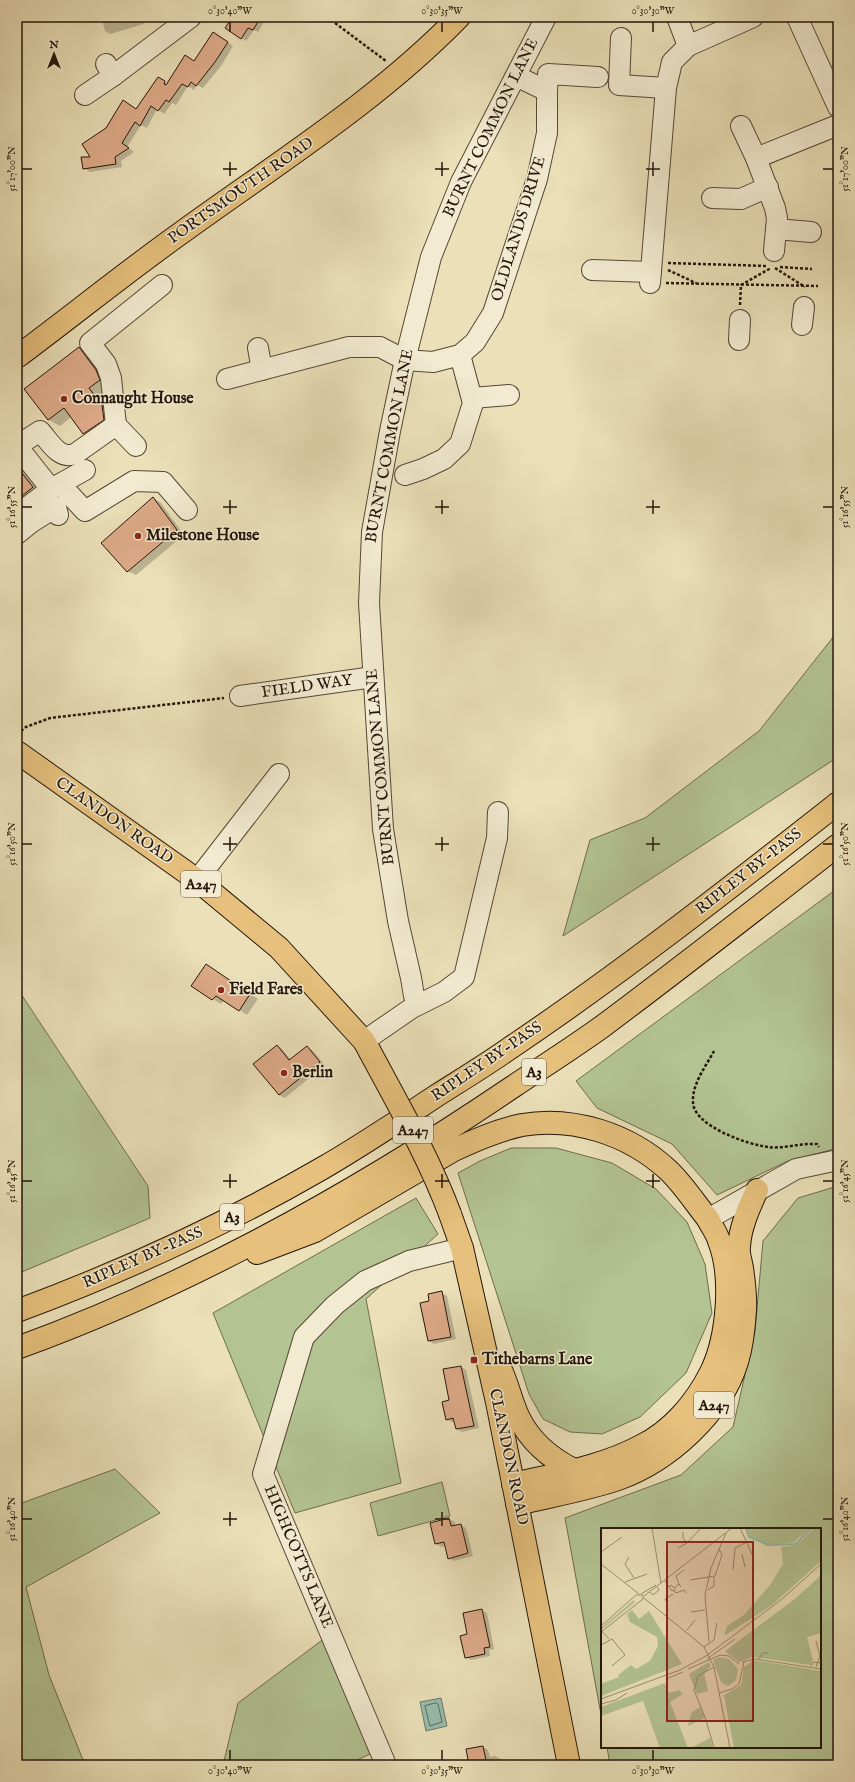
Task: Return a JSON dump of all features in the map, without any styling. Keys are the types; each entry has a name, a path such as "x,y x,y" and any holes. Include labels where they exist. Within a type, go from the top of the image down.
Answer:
{"main road":[{"name":"PORTSMOUTH ROAD","path":"17,357 180,233 362,104 400,72 459,17"},
{"name":"CLANDON ROAD","path":"17,752 196,880 279,948 366,1045 418,1139 436,1176 462,1248 480,1326 570,1765"},
{"name":"RIPLEY BY-PASS","path":"17,1311 123,1269 196,1236 320,1170 380,1134 510,1048 581,998 722,894 838,803"},
{"name":"RIPLEY BY-PASS","path":"17,1348 137,1301 210,1266 334,1199 453,1127 601,1027 838,846"},
{"path":"210,1266 269,1250 315,1231 454,1150 500,1131 529,1125 562,1123 585,1126 617,1137 645,1152 668,1170 708,1219"},
{"name":"A247","path":"515,1494 617,1479 645,1467 669,1451 690,1433 709,1412 726,1388 738,1362 745,1310 745,1287 738,1249 740,1234 757,1190"},
{"name":"A247","path":"515,1494 574,1470 612,1459 642,1446 670,1427 694,1400 711,1371 721,1340 727,1291 725,1266 719,1240 708,1219"},
{"path":"480,1326 506,1382 518,1416 529,1435 542,1450 558,1462 574,1470"}],"street":[{"path":"85,95 109,70 191,17"},
{"name":"BURNT COMMON LANE","path":"413,1002 411,978 398,921 383,829 369,603 372,532 390,431 405,360 431,257 461,182 546,17"},
{"path":"677,17 688,46"},
{"path":"592,270 651,272 666,88 672,62 688,46 752,17"},
{"path":"798,17 838,107"},
{"path":"621,38 619,85 666,88"},
{"name":"OLDLANDS DRIVE","path":"460,356 475,342 493,313 537,179 547,133 546,91 548,74 598,77"},
{"path":"516,76 546,91"},
{"path":"756,158 838,125"},
{"path":"741,126 756,158 775,208 776,229 774,259"},
{"path":"712,198 741,199 768,187"},
{"path":"776,229 811,232"},
{"path":"136,446 116,425 111,378 106,364 90,343 162,285"},
{"path":"739,340 740,320"},
{"path":"227,379 349,347 380,347 405,360 433,362 460,356 473,403 460,444 444,459 423,470 405,475"},
{"path":"258,348 262,370"},
{"path":"472,398 509,395"},
{"path":"116,425 75,454 68,457 61,455 40,431 17,446 56,487 85,511 134,481 163,482 187,510"},
{"path":"17,515 56,487 85,470"},
{"path":"17,534 32,522 56,507 58,515"},
{"name":"FIELD WAY","path":"240,696 373,677"},
{"path":"196,880 279,774"},
{"path":"366,1045 413,1002 444,992 464,977 497,838 498,812"},
{"path":"708,1219 796,1169 831,1161"},
{"name":"HIGHCOTTS LANE","path":"386,1765 263,1474 304,1337 336,1305 365,1281 409,1261 462,1248"}],"path":[{"path":"327,17 400,72"},
{"path":"651,272 774,259 812,268"},
{"path":"740,285 774,259"},
{"path":"774,259 805,287"},
{"path":"651,272 697,284 805,287 818,286"},
{"path":"651,272 697,284"},
{"path":"17,734 26,726 50,718 240,696"},
{"path":"714,1051 697,1083 693,1102 696,1112 714,1128 742,1141 770,1147 805,1143 818,1144 822,1153 831,1161"}],"green space":[{"path":"838,631 838,757 563,936 590,840 645,818 759,731"},
{"path":"838,888 838,1148 788,1161 717,1195 672,1144 597,1108 576,1081"},
{"path":"17,988 148,1186 150,1218 17,1274"},
{"path":"511,1148 556,1148 612,1163 656,1189 687,1222 705,1264 712,1313 686,1373 640,1417 602,1434 570,1432 543,1419 529,1394 458,1173 480,1161"},
{"path":"838,1186 838,1765 610,1765 607,1748 821,1748 821,1528 601,1528 601,1715 565,1518 681,1475 733,1427 755,1331 763,1241 798,1198"},
{"path":"416,1198 438,1234 366,1299 401,1483 295,1513 213,1313"},
{"path":"115,1469 160,1513 26,1587 49,1675 85,1765 17,1765 17,1492 22,1503"},
{"path":"442,1482 450,1516 378,1536 370,1503"},
{"path":"325,1638 370,1754 346,1765 223,1765 238,1703"}],"water":[{"path":"441,1698 447,1726 426,1731 420,1702"}],"building":[{"path":"227,17 261,17 253,30 248,28 241,39 225,28 231,19"},
{"path":"213,32 228,42 215,62 196,86 191,82 188,87 182,84 169,102 166,100 158,111 151,106 140,126 135,122 122,143 129,148 115,157 116,164 83,169 81,157 90,157 82,144 106,128 123,100 136,109 158,77 165,81 164,84 166,85 185,55 194,61"},
{"name":"Connaught House","path":"79,347 96,370 100,380 89,388 102,405 104,420 83,434 64,408 48,420 24,389"},
{"path":"17,467 33,487 17,500"},
{"name":"Milestone House","path":"153,497 177,530 127,572 101,543"},
{"name":"Field Fares","path":"206,964 250,994 239,1011 216,996 212,1000 191,986"},
{"name":"Berlin","path":"277,1045 289,1060 307,1046 320,1062 279,1095 253,1064"},
{"path":"442,1291 451,1337 428,1341 420,1303 429,1301 428,1294"},
{"path":"461,1366 474,1426 456,1429 453,1418 446,1420 442,1402 449,1400 443,1369"},
{"path":"449,1518 451,1526 461,1524 468,1553 448,1559 444,1542 435,1544 430,1523"},
{"path":"482,1609 490,1647 484,1648 485,1654 465,1658 460,1636 467,1634 463,1613"},
{"path":"483,1746 487,1765 469,1765 466,1749"}],"place":[{"name":"Connaught House","path":"64,399"},
{"name":"Milestone House","path":"138,536"},
{"name":"Field Fares","path":"221,990"},
{"name":"Berlin","path":"284,1073"},
{"name":"Tithebarns Lane","path":"474,1360"}]}
